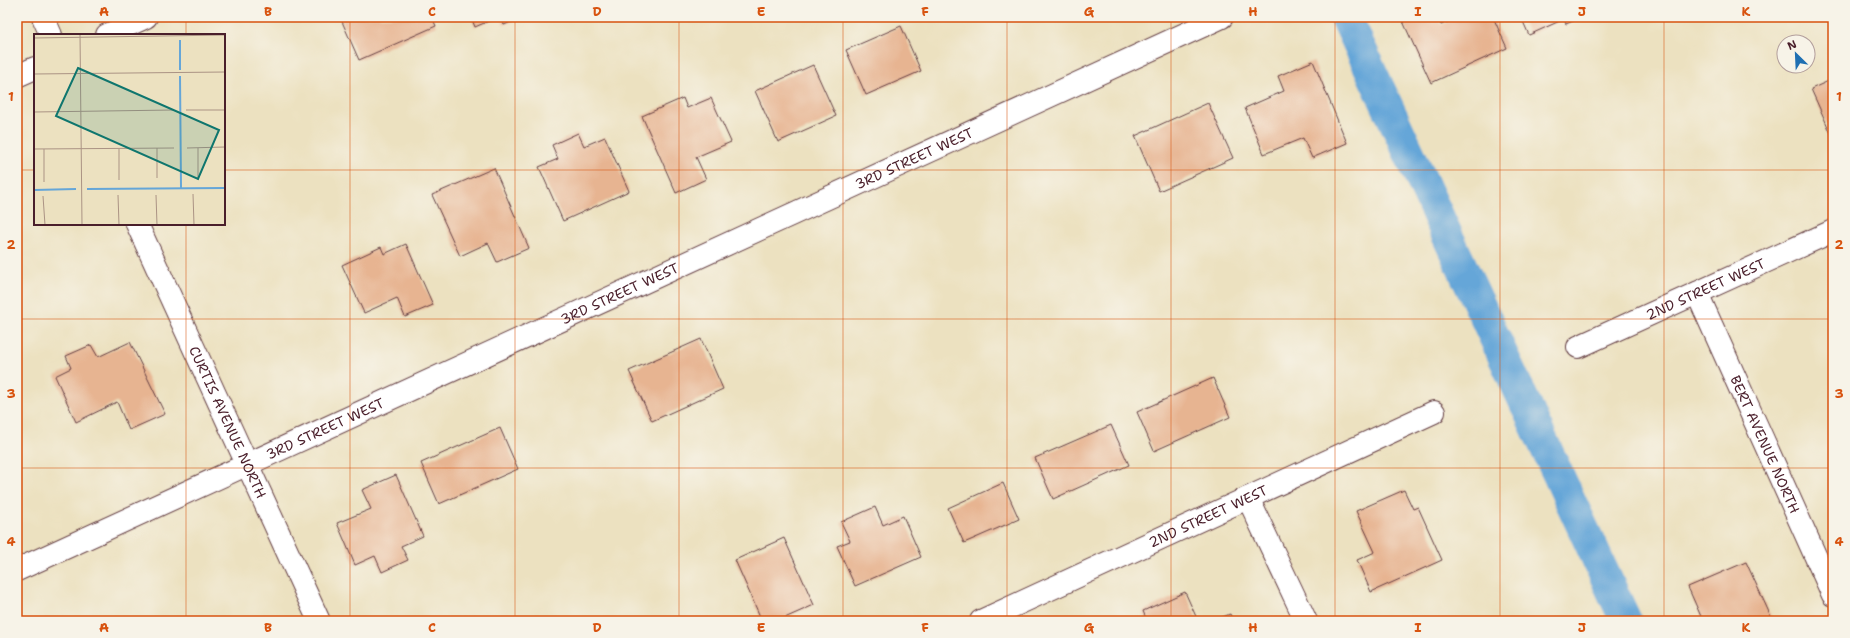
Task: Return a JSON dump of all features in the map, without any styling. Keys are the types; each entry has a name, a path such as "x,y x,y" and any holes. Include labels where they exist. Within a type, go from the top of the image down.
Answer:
{"street":[{"path":"43,17 51,34"},
{"path":"109,34 146,17"},
{"name":"3RD STREET WEST","path":"17,570 1222,17"},
{"path":"17,76 34,68"},
{"name":"CURTIS AVENUE NORTH","path":"137,225 318,621"},
{"name":"2ND STREET WEST","path":"1578,347 1833,231"},
{"name":"BERT AVENUE NORTH","path":"1697,293 1833,595"},
{"name":"2ND STREET WEST","path":"981,621 1434,412"},
{"path":"1248,498 1306,621"}],"building":[{"path":"340,17 432,17 436,26 359,60"},
{"path":"471,17 498,17 475,27"},
{"path":"500,17 522,17 504,25"},
{"path":"1401,17 1437,17 1441,25 1459,17 1493,17 1507,48 1431,83"},
{"path":"1521,17 1582,17 1566,24 1564,19 1529,35"},
{"path":"901,26 921,71 866,95 846,50"},
{"path":"1313,61 1347,143 1312,158 1303,138 1264,154 1245,108 1284,91 1278,76"},
{"path":"813,65 836,116 778,142 755,91"},
{"path":"1833,79 1833,138 1811,89"},
{"path":"683,98 687,108 711,98 731,142 696,157 706,179 676,193 642,116"},
{"path":"1208,103 1233,158 1159,191 1135,136"},
{"path":"578,133 584,146 605,137 629,191 563,221 539,167 558,159 552,145"},
{"path":"494,168 529,248 497,262 488,243 460,256 432,195"},
{"path":"406,244 433,305 405,317 397,298 364,313 342,265 381,247 384,254"},
{"path":"701,339 723,389 652,421 629,371"},
{"path":"130,342 165,414 129,430 117,402 76,422 55,376 71,368 66,356 91,345 98,357"},
{"path":"1213,378 1230,417 1154,451 1137,412"},
{"path":"1111,425 1129,465 1053,499 1035,458"},
{"path":"500,428 518,469 439,504 421,463"},
{"path":"396,475 423,536 401,546 408,560 382,572 375,556 355,565 337,523 371,509 362,490"},
{"path":"1003,483 1019,519 964,543 948,508"},
{"path":"1404,490 1413,509 1418,507 1442,560 1371,592 1357,560 1375,552 1356,511"},
{"path":"875,507 883,525 903,516 921,557 855,586 837,546 850,541 841,522"},
{"path":"784,538 814,605 778,621 762,621 735,560"},
{"path":"1746,562 1773,621 1703,621 1688,587"},
{"path":"1185,592 1198,621 1147,621 1143,611"},
{"path":"1230,614 1233,621 1213,621"}],"waterway":[{"path":"1346,17 1626,621"}]}
